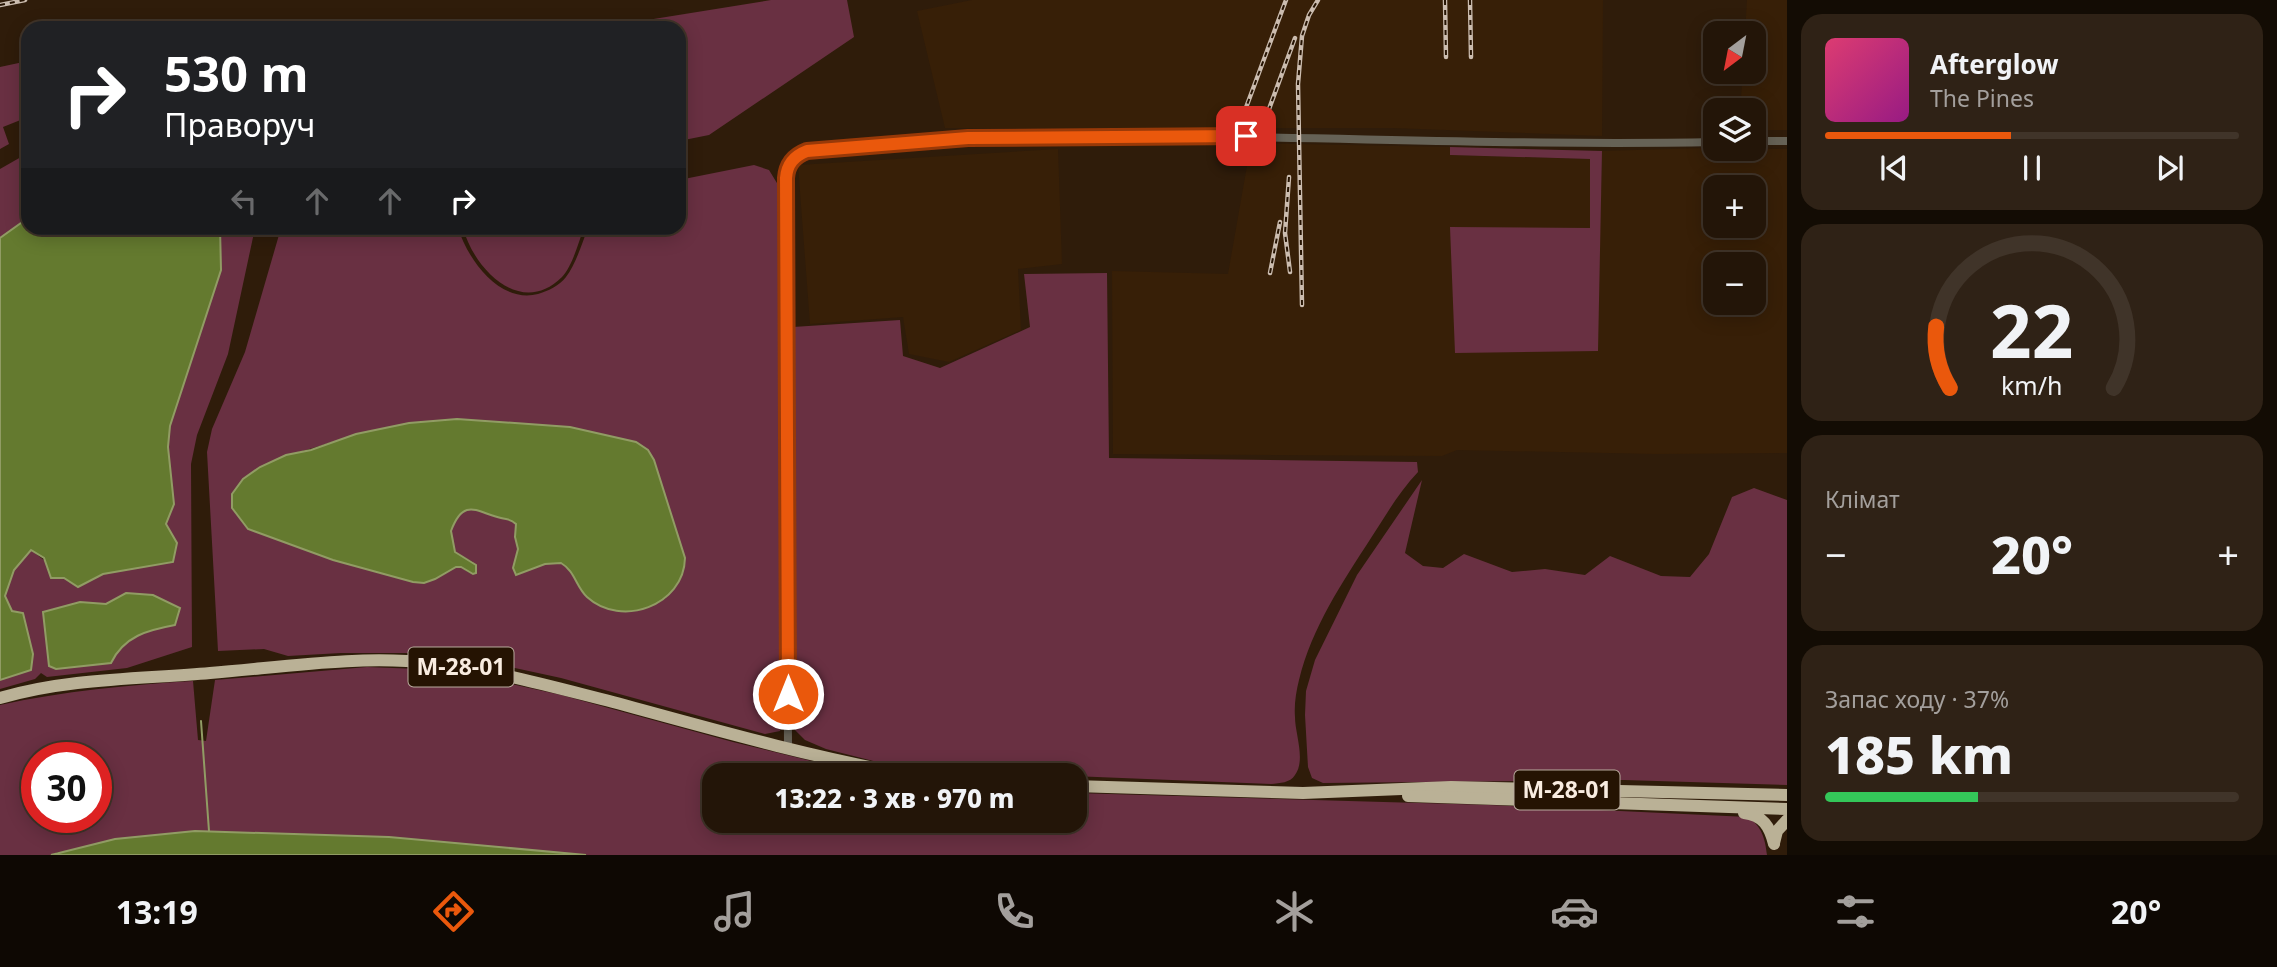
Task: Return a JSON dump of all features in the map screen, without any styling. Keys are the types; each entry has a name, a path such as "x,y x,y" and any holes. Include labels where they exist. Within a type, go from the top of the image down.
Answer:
{"highway":[{"name":"М-28-01","path":"0,698 40,689 156,676 346,661 406,661 460,667 522,679 847,763"},
{"name":"М-28-01","path":"1087,786 1348,792 1450,799 1787,809"},
{"name":"М-28-01","path":"1348,792 1451,788 1782,794"},
{"path":"1615,803 1647,809 1749,813 1765,822 1771,831 1774,844 1777,831 1787,820"}],"street":[{"path":"788,749 786,178 789,164 799,154 807,151 956,139 1028,137 1246,136 1613,144 1703,142"},
{"path":"1766,141 1787,141"}],"shaded area":[{"path":"771,0 847,0 854,37 709,135 686,140 686,21 641,21"},
{"path":"972,0 1603,0 1602,136 1393,128 945,128 917,11"},
{"path":"1747,0 1787,0 1787,130 1766,130 1766,98 1741,98 1742,84 1766,84 1766,21 1746,21"},
{"path":"21,62 21,120 3,127 9,144 0,149 0,67"},
{"path":"1251,143 1450,147 1451,155 1590,159 1590,228 1450,228 1597,351 1602,151 1703,148 1703,161 1766,161 1766,149 1787,149 1787,453 1657,454 1457,450 1442,456 1113,454 1112,271 1228,274"},
{"path":"1450,147 1602,151 1598,351 1455,353 1450,227 1590,228 1590,159 1450,155"},
{"path":"1058,149 1062,264 1018,269 1021,330 949,362 909,354 903,317 810,324 798,165"},
{"path":"21,157 21,223 0,238 0,169"},
{"path":"754,165 769,170 780,188 785,716 780,731 765,734 561,678 445,653 288,656 264,649 218,651 207,452 212,429 245,352 279,235 461,235 469,253 488,277 511,292 524,295 538,294 553,288 566,277 585,235 686,235 686,179","holes":["457,419 570,427 636,442 654,460 685,558 665,599 641,609 579,587 572,571 561,563 545,564 516,575 516,524 478,511 466,510 456,520 451,531 455,552 473,562 470,573 456,567 424,583 333,560 248,529 286,455 392,426"]},
{"path":"21,223 21,235 220,235 221,270 170,426 168,447 174,504 166,524 177,543 173,562 103,574 78,587 64,578 51,578 44,558 31,550 14,570 5,596 12,611 23,613 33,654 31,670 0,680 0,238"},
{"path":"220,235 254,235 228,354 197,435 191,464 192,647 127,668 47,677 41,673 35,679 0,689 0,680 31,670 5,596 14,570 31,550 78,587 103,574 173,562 177,543 166,524 174,504 168,447 170,426 221,270","holes":["126,593 175,624 143,631 116,652 78,666 56,669 49,666 43,612 80,602 106,604"]},
{"path":"466,235 581,235 562,277 546,288 531,292 516,290 501,283 477,259"},
{"path":"1107,273 1109,458 1417,462 1418,472 1393,504 1349,572 1312,642 1296,698 1295,724 1300,762 1295,775 1288,781 1271,784 1087,777 1087,763 881,763 826,749 805,740 795,730 792,705 793,327 900,320 903,356 940,368 1030,327 1024,274"},
{"path":"457,419 570,427 636,442 648,450 654,460 685,558 682,575 674,589 663,600 648,607 617,611 601,606 587,597 566,566 561,563 545,564 516,575 513,568 518,549 516,524 478,511 466,510 456,520 451,531 455,552 476,565 476,573 456,567 424,583 333,560 248,529 232,508 232,494 243,479 260,467 286,455 311,450 356,434 409,423"},
{"path":"1422,480 1405,553 1423,566 1443,568 1464,554 1512,572 1545,569 1585,575 1610,556 1661,576 1690,577 1709,554 1732,497 1754,488 1787,500 1787,785 1624,780 1323,783 1312,778 1308,767 1305,715 1306,691 1315,660 1357,575"},
{"path":"126,593 153,595 180,608 175,625 146,632 130,640 111,663 56,669 49,666 43,612 80,602 106,604"},
{"path":"367,667 419,669 475,676 561,695 820,763 702,763 702,833 1087,833 1087,793 1489,805 1748,817 1762,833 1767,855 586,855 389,837 58,852 51,855 0,855 0,705 96,689 193,681 198,740 206,741 215,680"},
{"path":"195,831 389,837 586,855 51,855 115,839"}],"waterway":[{"path":"201,721 209,831"}],"railway":[{"path":"0,5 25,0"},
{"path":"1244,113 1286,0"},
{"path":"1302,305 1298,84 1302,36 1309,15 1318,0"},
{"path":"1445,0 1446,57"},
{"path":"1470,0 1471,57"},
{"path":"1265,120 1295,38"},
{"path":"1289,177 1285,233 1290,272"},
{"path":"1270,273 1280,222"}],"route":[{"path":"788,694 786,171 789,164 799,154 807,151 968,138 1246,136"}]}
